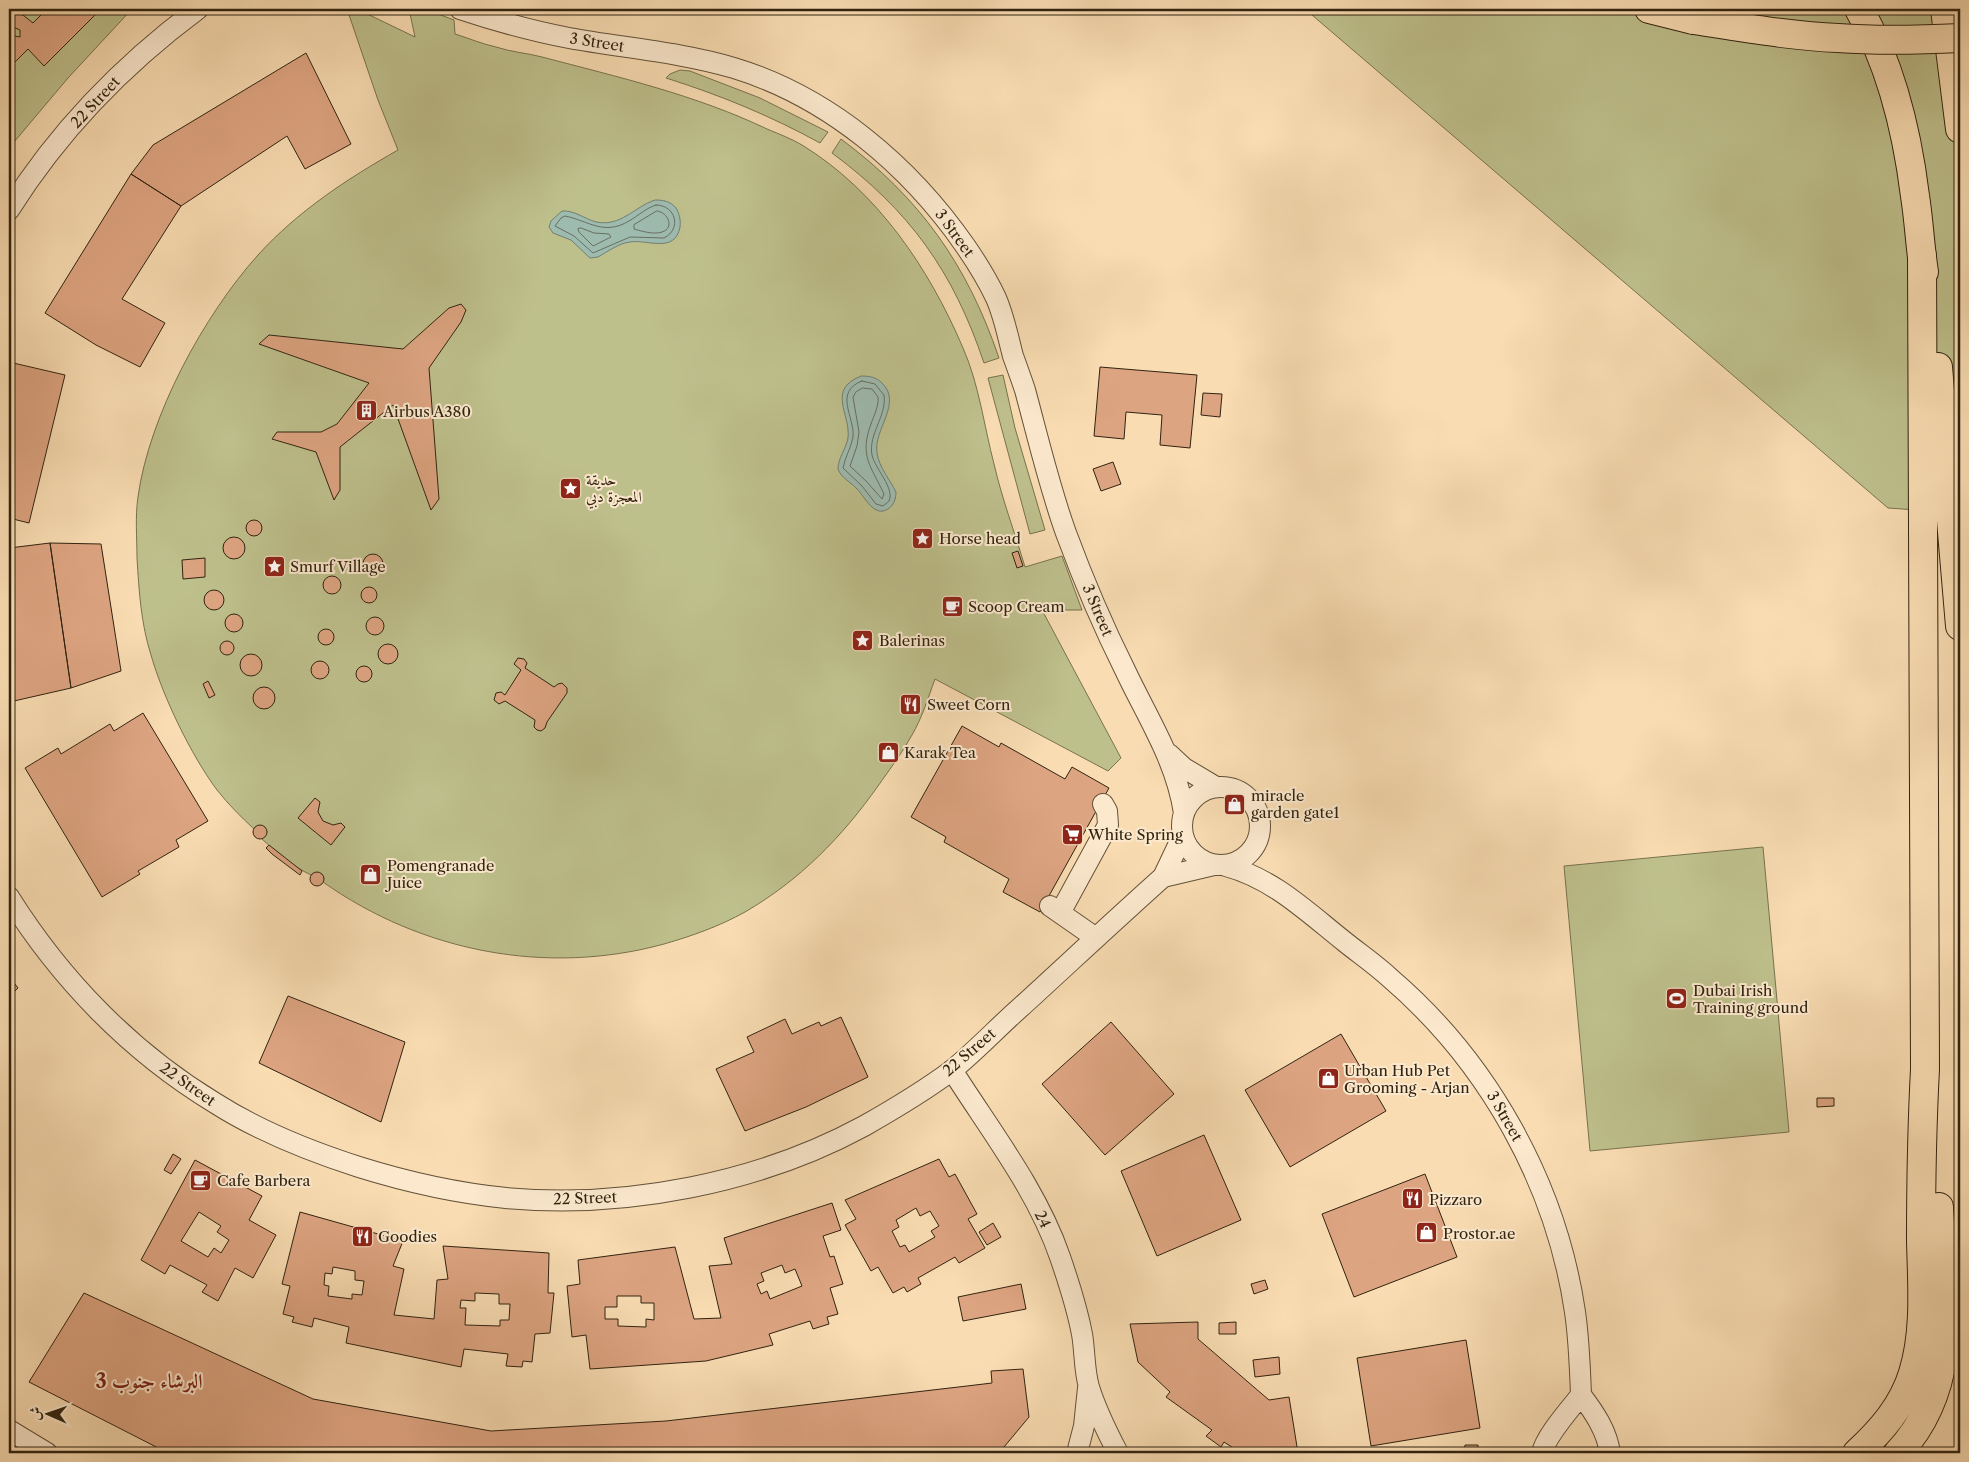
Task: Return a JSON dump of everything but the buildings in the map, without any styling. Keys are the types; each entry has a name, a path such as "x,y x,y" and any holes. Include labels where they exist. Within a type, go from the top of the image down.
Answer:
{"main road":[{"path":"1650,9 1693,20 1764,31 1837,38 1909,40 1960,38"},
{"path":"1859,9 1868,24 1890,78 1906,135 1937,359 1960,626"},
{"path":"1945,9 1960,129"},
{"path":"1856,1453 1880,1431 1899,1404 1913,1374 1920,1342 1921,1152 1925,1069 1922,255"},
{"path":"1898,1453 1922,1422 1933,1398 1941,1374 1945,1348 1936,1156 1925,1069"}],"street":[{"name":"22 Street","path":"9,210 45,158 78,118 134,62 198,9"},
{"name":"3 Street","path":"460,9 536,31 699,60 756,76 806,99 844,122 896,164 925,194 952,227 976,262 997,299 1066,535 1120,661 1166,750 1179,787 1184,812"},
{"name":"3 Street","path":"1166,750 1184,768 1216,787"},
{"path":"1216,787 1236,789 1251,800 1259,816 1261,826 1256,845 1248,855 1238,861 1220,865 1204,861 1194,854 1183,835 1184,812 1196,795 1216,787"},
{"path":"1096,938 1055,909 1108,825 1107,811 1102,804"},
{"name":"22 Street","path":"9,896 34,934 86,999 140,1049 190,1087 246,1120 307,1148 370,1170 415,1183 461,1192 516,1198 599,1199 645,1195 712,1182 785,1160 824,1145 884,1114 952,1070 1164,877 1183,835"},
{"name":"3 Street","path":"1256,845 1265,868 1279,889"},
{"name":"22 Street","path":"1164,877 1220,865"},
{"name":"3 Street","path":"1220,865 1254,875 1279,889 1390,978 1432,1020 1490,1088 1521,1144 1547,1202 1565,1264 1575,1311 1580,1359 1581,1394"},
{"name":"24","path":"952,1070 1028,1189 1060,1256 1076,1306 1089,1386 1104,1426 1118,1453"},
{"name":"24","path":"1078,1453 1084,1426 1089,1386"},
{"path":"1542,1453 1543,1447 1550,1436 1581,1394 1608,1440 1610,1453"},
{"path":"9,1430 47,1453"}],"green space":[{"path":"9,9 132,9 68,78 9,148"},
{"name":"حديقة المعجزة دبي","path":"347,9 357,9 415,37 409,9 425,9 454,20 455,34 475,41 628,80 713,106 798,143 829,164 854,185 877,208 917,261 934,289 963,348 977,391 1001,490 1025,567 1062,556 1082,610 1042,610 1121,758 1108,771 935,679 916,728 878,786 835,840 802,872 784,886 745,912 726,922 695,934 664,944 620,953 575,958 531,957 487,951 444,941 402,926 361,906 323,882 322,874 314,873 311,875 297,868 262,839 267,832 265,827 257,826 254,829 239,815 207,776 179,725 156,671 145,631 141,607 137,558 137,505 144,466 154,433 167,401 199,337 238,279 273,239 306,210 360,172 398,150 378,100"},
{"path":"1305,9 1960,9 1960,513 1888,508"},
{"path":"680,70 690,71 760,98 828,132 820,143 745,107 666,78"},
{"path":"841,139 895,185 938,235 972,292 999,358 984,363 958,300 943,271 926,245 884,197 832,153"},
{"path":"1003,375 1015,428 1045,530 1030,534 988,378"},
{"name":"Dubai Irish Training ground","path":"1763,847 1789,1132 1590,1151 1564,866"}],"water":[{"path":"655,200 669,202 676,208 680,217 680,227 677,235 666,243 626,243 598,257 590,258 571,240 553,233 549,227 551,221 562,211 575,213 596,222 605,223 620,219"},
{"path":"861,376 872,377 880,381 888,391 890,399 889,408 879,435 877,453 896,495 892,506 883,511 874,509 857,489 841,475 838,469 839,461 848,438 842,395 845,388 851,382"}],"place":[{"name":"Airbus A380","path":"367,411"},
{"name":"حديقة المعجزة دبي","path":"570,488"},
{"name":"Horse head","path":"923,538"},
{"name":"Smurf Village","path":"274,566"},
{"name":"Scoop Cream","path":"952,606"},
{"name":"Balerinas","path":"863,640"},
{"name":"Sweet Corn","path":"911,704"},
{"name":"Karak Tea","path":"888,752"},
{"name":"miracle garden gate1","path":"1235,804"},
{"name":"White Spring","path":"1072,834"},
{"name":"Pomengranade Juice","path":"371,874"},
{"name":"Dubai Irish Training ground","path":"1677,999"},
{"name":"Urban Hub Pet Grooming - Arjan","path":"1328,1079"},
{"name":"Cafe Barbera","path":"201,1180"},
{"name":"Pizzaro","path":"1413,1199"},
{"name":"Prostor.ae","path":"1427,1233"},
{"name":"Goodies","path":"362,1236"}],"district":[{"name":"البرشاء جنوب 3","path":"149,1381"}]}
